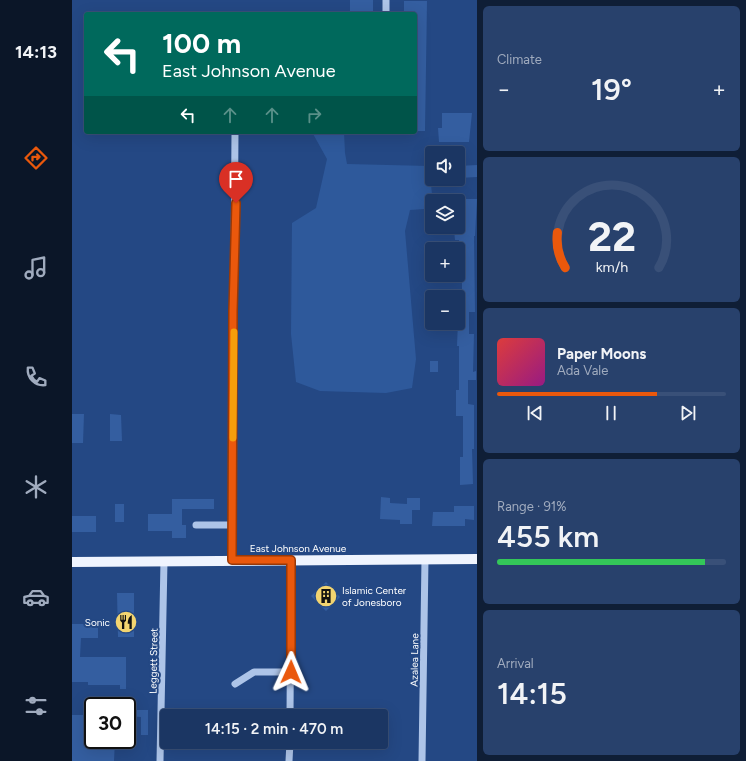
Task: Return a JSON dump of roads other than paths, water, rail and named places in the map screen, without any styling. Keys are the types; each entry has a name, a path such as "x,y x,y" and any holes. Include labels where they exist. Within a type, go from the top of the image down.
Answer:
{"main road":[{"name":"East Johnson Avenue","path":"72,562 477,559"}],"street":[{"path":"386,0 386,12"},
{"path":"232,560 233,311 236,231 235,134"},
{"path":"196,525 231,526"},
{"name":"Azalea Lane","path":"422,761 425,559"},
{"path":"290,709 291,560"},
{"name":"Leggett Street","path":"160,761 164,561"},
{"path":"235,684 254,672 291,672"},
{"path":"289,761 290,749"}],"place":[{"name":"Islamic Center of Jonesboro","path":"326,596"},
{"name":"Sonic","path":"126,622"}]}
